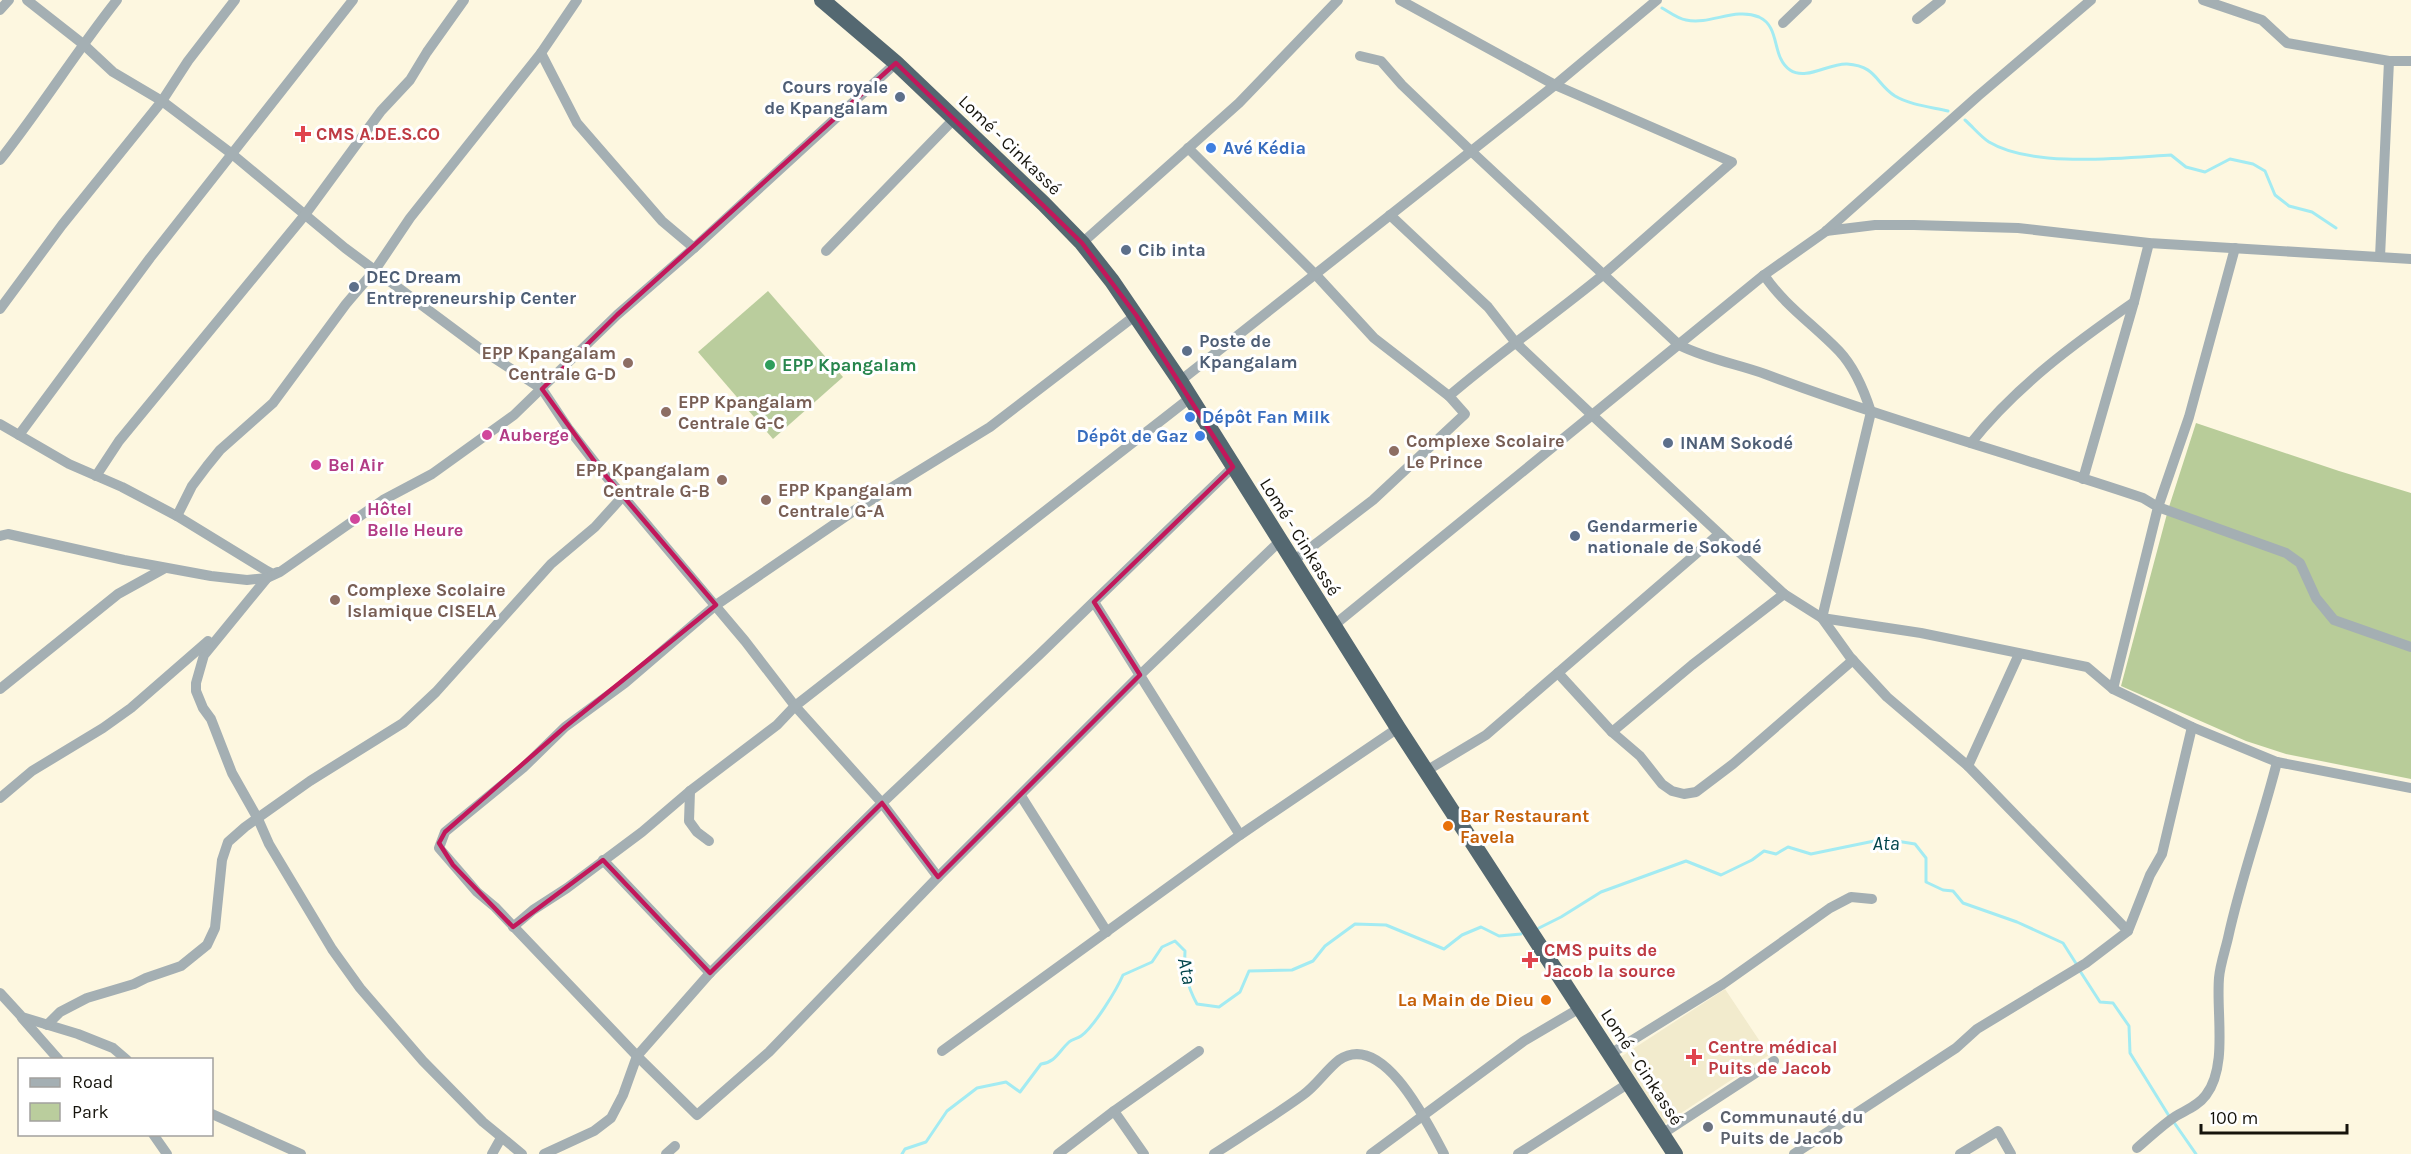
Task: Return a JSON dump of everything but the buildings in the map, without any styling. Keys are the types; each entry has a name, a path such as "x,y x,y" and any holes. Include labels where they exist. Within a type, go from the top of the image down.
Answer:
{"highway":[{"name":"Lomé - Cinkassé","path":"822,0 896,63 1082,243 1136,315 1398,728 1675,1154"}],"street":[{"path":"0,10 9,0"},
{"path":"27,0 83,44 113,72 162,101 232,154 304,216 375,270 490,356 542,389 568,428 716,605 795,706 882,803 938,877"},
{"path":"0,160 117,0"},
{"path":"0,309 62,225 162,101 188,61 235,0"},
{"path":"19,435 150,258 352,0"},
{"path":"96,476 119,441 304,216 381,111 410,80 464,0"},
{"path":"177,516 192,486 213,458 273,403 346,304 375,270 416,209 541,53 577,0"},
{"path":"1082,243 1239,103 1338,0"},
{"path":"1400,0 1556,85 1732,162 1603,274 1516,343 1496,356 1449,396"},
{"path":"1180,381 1556,85 1657,0"},
{"path":"1783,24 1807,0"},
{"path":"1917,19 1941,0"},
{"path":"1333,626 1764,275 1825,231 2091,0"},
{"path":"2203,0 2262,20 2287,43 2389,61 2411,61"},
{"path":"541,53 577,123 662,221 694,248"},
{"path":"1360,56 1381,61 1402,85 1471,151 1679,345 1712,359 1739,364 1871,412 2144,498 2158,507 2286,553 2300,563 2316,598 2334,620 2411,646"},
{"path":"2380,257 2389,61"},
{"path":"3,534 165,568 247,580 267,578 280,572 383,500 432,474 514,415 592,337 694,248 896,63"},
{"path":"826,250 954,119"},
{"path":"1188,148 1316,275 1374,338 1449,396 1465,414 1373,500 1292,562"},
{"path":"1390,215 1488,306 1516,343 1719,534 1784,594 1822,618 1853,660 1887,697 1968,766 2128,931"},
{"path":"1825,231 1875,225 2019,228 2149,243 2411,259"},
{"path":"2083,479 2149,243"},
{"path":"2113,689 2158,507 2189,417 2235,248"},
{"path":"1764,275 1774,289 1840,353 1863,387 1871,412 1822,618"},
{"path":"1971,443 1995,412 2031,378 2134,302"},
{"path":"1136,315 990,428 855,510 716,605 625,683 565,727 523,768 442,836 439,848 477,892 495,907 637,1056 697,1115 769,1052 938,877 1140,675 1280,541"},
{"path":"513,927 642,832 690,791 777,725 795,706 1190,398"},
{"path":"0,423 69,464 122,487 177,516 267,571 273,574 280,572"},
{"path":"544,1154 594,1131 610,1118 623,1095 637,1056 710,974 882,803 1233,467"},
{"path":"47,1025 60,1012 87,998 134,984 181,966 207,945 215,928 224,850 234,836 335,764 402,723 436,692 551,564 595,527 624,495"},
{"path":"1426,771 1486,735 1719,534"},
{"path":"0,689 118,594 165,568"},
{"path":"267,578 204,655 196,683 196,691 203,708 211,719 232,773 269,844 302,897 318,929 360,988 429,1067 501,1138 522,1154"},
{"path":"1612,732 1692,665 1784,594"},
{"path":"1094,602 1240,835"},
{"path":"1822,618 1921,633 2087,667 2113,689 2277,762 2411,788"},
{"path":"0,798 32,771 103,728 131,708 229,623"},
{"path":"1968,766 2019,654"},
{"path":"1558,674 1612,732 1640,756 1662,784 1672,791 1684,794 1696,792 1733,764 1853,660"},
{"path":"1794,1154 1956,1048 1977,1029 2086,963 2128,931 2150,875 2162,854 2192,726"},
{"path":"942,1051 1240,835 1398,728"},
{"path":"2137,1148 2172,1119 2196,1104 2205,1096 2212,1083 2217,1064 2219,1035 2219,978 2233,912 2277,762"},
{"path":"690,791 690,821 697,832 709,841"},
{"path":"1021,796 1107,932"},
{"path":"603,860 710,974"},
{"path":"1610,1054 1723,984 1830,908 1851,897 1872,899"},
{"path":"0,993 58,1058"},
{"path":"1371,1154 1524,1041 1580,1008"},
{"path":"22,1017 113,1048 126,1058"},
{"path":"1058,1154 1198,1051"},
{"path":"1214,1154 1305,1094 1340,1060 1354,1054 1369,1056 1389,1068 1422,1116 1444,1154"},
{"path":"1662,1134 1774,1061"},
{"path":"1518,1154 1629,1083"},
{"path":"1114,1111 1144,1154"},
{"path":"213,1114 301,1154"},
{"path":"1960,1154 1998,1131 2011,1154"},
{"path":"154,1136 167,1154"},
{"path":"492,1154 501,1138"},
{"path":"666,1154 675,1146"}],"highlighted area":[{"path":"896,63 1082,243 1136,315 1233,467 1094,602 1140,675 938,877 882,803 710,973 603,860 513,927 453,865 439,843 445,832 565,727 716,605 600,469 542,389 617,315"}],"shaded area":[{"name":"Centre médical Puits de Jacob","path":"1725,989 1769,1055 1663,1125 1619,1058"}],"green space":[{"name":"EPP Kpangalam","path":"768,291 843,377 773,439 698,352"},
{"path":"2196,423 2411,493 2411,779 2286,754 2246,741 2121,686 2168,510"}],"waterway":[{"path":"1662,8 1680,18 1695,21 1741,14 1759,17 1770,28 1780,58 1790,70 1796,73 1810,73 1840,64 1857,65 1870,72 1895,96 1914,104 1948,111"},
{"path":"1965,120 1989,142 2007,150 2029,155 2077,159 2171,155 2186,167 2205,172 2230,159 2253,164 2265,171 2275,195 2289,206 2312,212 2336,228"},
{"name":"Ata","path":"1539,928 1601,892 1686,861 1721,875 1752,860 1764,851 1776,854 1788,847 1811,854 1884,839 1915,844 1926,858 1926,882 1943,890 1953,891 1963,903 2017,922 2063,943 2077,965"},
{"name":"Ata","path":"902,1154 905,1149 926,1142 947,1111 977,1088 1006,1082 1020,1092 1041,1064 1054,1059 1069,1042 1079,1037 1092,1025 1123,975 1152,962 1162,947 1175,941 1185,951 1187,978 1197,1004 1219,1007 1240,992 1249,971 1292,970 1313,961 1325,946 1355,924 1386,925 1444,949 1462,935 1481,927 1499,936 1521,934"},
{"name":"Ata","path":"2080,971 2100,1002 2113,1003 2129,1026 2130,1053 2169,1116"},
{"name":"Ata","path":"2173,1121 2196,1154"}],"place":[{"name":"Cours royale de Kpangalam","path":"900,97"},
{"name":"CMS A.DE.S.CO","path":"303,134"},
{"name":"Avé Kédia","path":"1211,148"},
{"name":"Cib inta","path":"1126,250"},
{"name":"DEC Dream Entrepreneurship Center","path":"354,287"},
{"name":"Poste de Kpangalam","path":"1187,351"},
{"name":"EPP Kpangalam Centrale G-D","path":"628,363"},
{"name":"EPP Kpangalam","path":"770,365"},
{"name":"EPP Kpangalam Centrale G-C","path":"666,412"},
{"name":"Dépôt Fan Milk","path":"1190,417"},
{"name":"Auberge","path":"487,435"},
{"name":"Dépôt de Gaz","path":"1200,436"},
{"name":"INAM Sokodé","path":"1668,443"},
{"name":"Complexe Scolaire Le Prince","path":"1394,451"},
{"name":"Bel Air","path":"316,465"},
{"name":"EPP Kpangalam Centrale G-B","path":"722,480"},
{"name":"EPP Kpangalam Centrale G-A","path":"766,500"},
{"name":"Hôtel Belle Heure","path":"355,519"},
{"name":"Gendarmerie nationale de Sokodé","path":"1575,536"},
{"name":"Complexe Scolaire Islamique CISELA","path":"335,600"},
{"name":"Bar Restaurant Favela","path":"1448,826"},
{"name":"CMS puits de Jacob la source","path":"1530,960"},
{"name":"La Main de Dieu","path":"1546,1000"},
{"name":"Centre médical Puits de Jacob","path":"1694,1057"},
{"name":"Communauté du Puits de Jacob","path":"1708,1127"}]}
